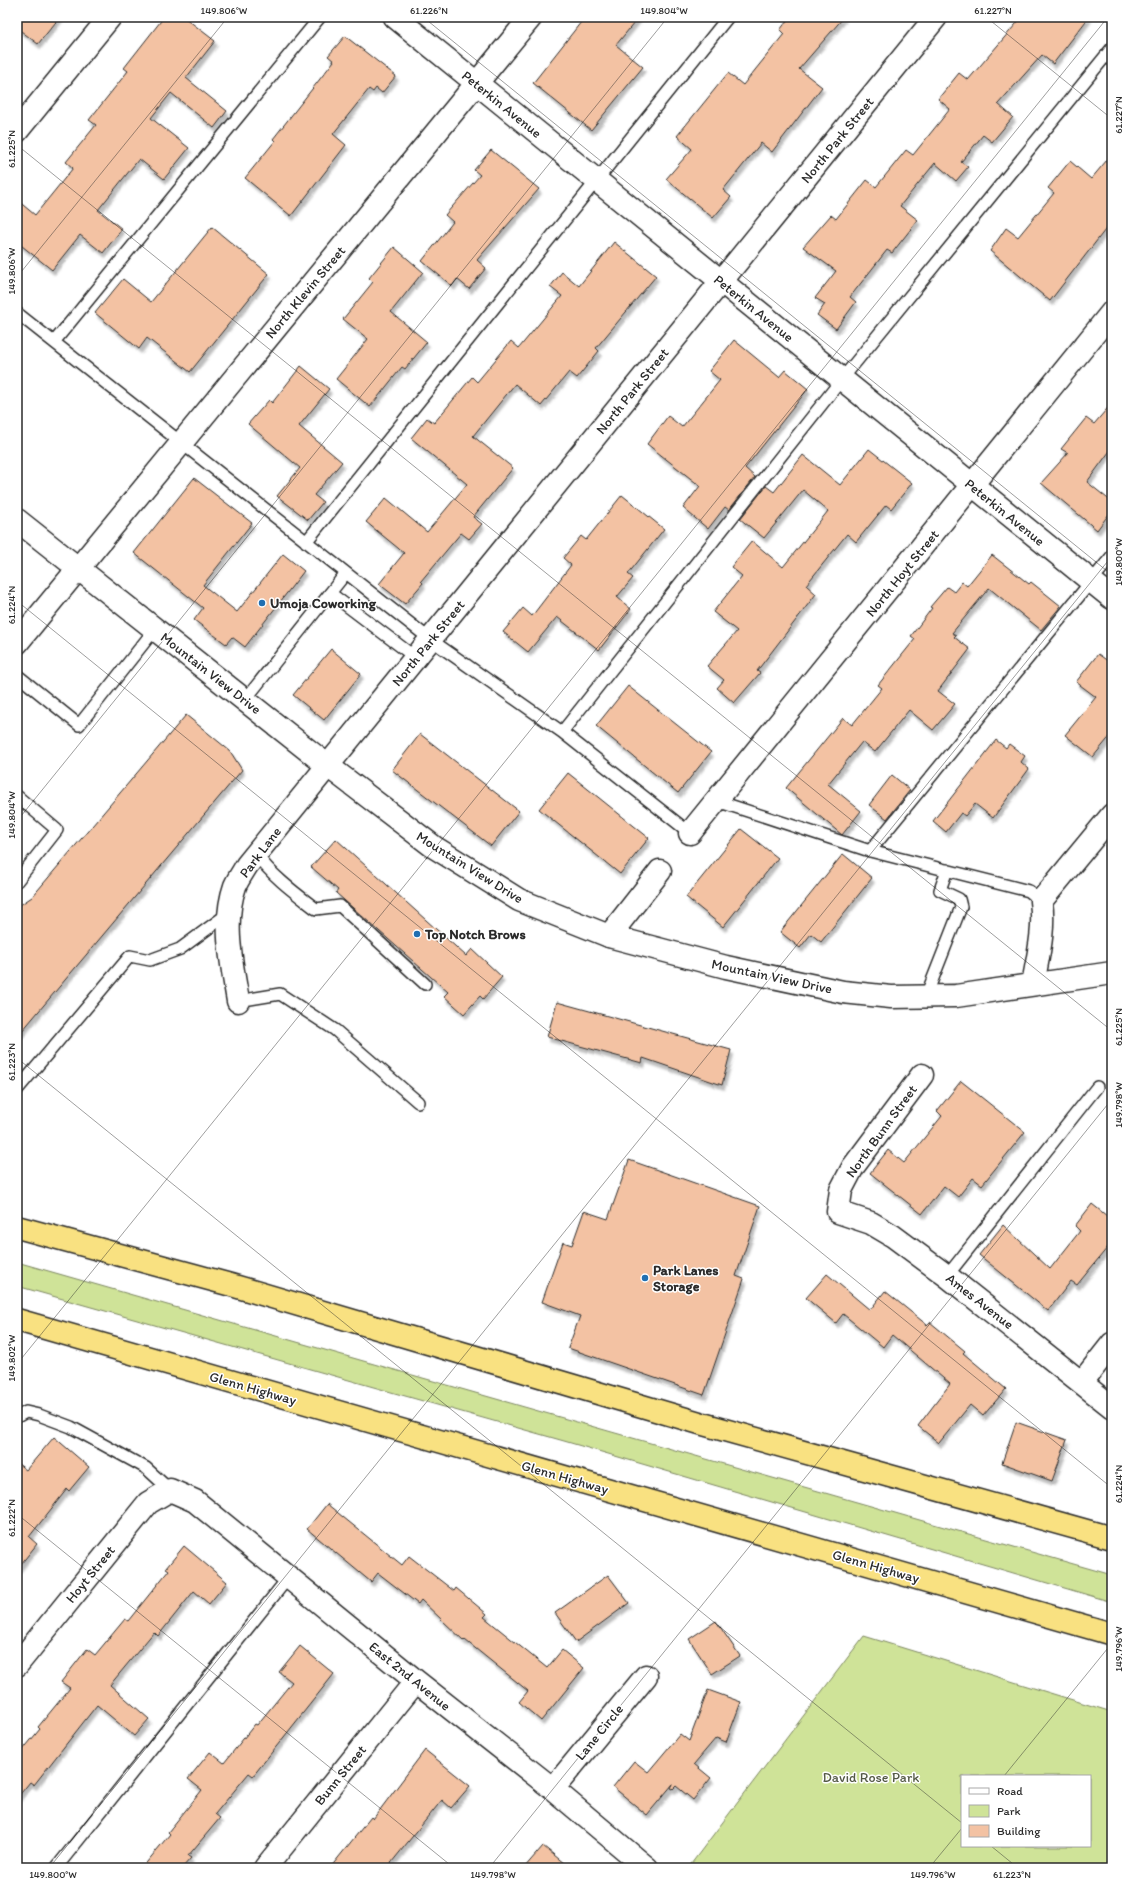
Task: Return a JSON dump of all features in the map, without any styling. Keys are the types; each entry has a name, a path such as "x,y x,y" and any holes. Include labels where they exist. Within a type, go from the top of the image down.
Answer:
{"highway":[{"path":"17,1214 231,1285"},
{"path":"17,1227 231,1285 711,1426 1112,1538"},
{"name":"Glenn Highway","path":"17,1320 1112,1634"},
{"path":"17,1332 126,1352"}],"street":[{"path":"17,131 110,17"},
{"name":"Peterkin Avenue","path":"395,17 1112,598"},
{"name":"North Klevin Street","path":"17,643 181,442 478,84 531,17"},
{"name":"North Park Street","path":"328,766 936,17"},
{"name":"North Hoyt Street","path":"690,833 717,802 1112,312"},
{"name":"Mountain View Drive","path":"17,520 328,766 434,847 519,900 609,936 726,967 843,992 891,997 956,996 1032,984 1112,974"},
{"name":"Park Lane","path":"238,1001 229,942 229,913 235,886 247,865 328,766"},
{"path":"1032,984 1043,934 1041,901 1112,816"},
{"path":"609,936 660,871"},
{"name":"North Bunn Street","path":"838,1212 841,1190 853,1167 922,1075"},
{"name":"Ames Avenue","path":"838,1212 871,1223 893,1236 948,1276 1112,1407"},
{"path":"1082,1382 1112,1344"},
{"name":"East 2nd Avenue","path":"170,1490 195,1501 416,1681 553,1789 647,1868"},
{"name":"Hoyt Street","path":"17,1665 148,1503 170,1490"},
{"name":"Lane Circle","path":"553,1789 646,1676"},
{"name":"Bunn Street","path":"266,1868 416,1681"}],"lane":[{"path":"54,342 320,17"},
{"path":"306,542 728,17"},
{"path":"562,732 842,379 1112,48"},
{"path":"17,313 431,640 562,732 690,833"},
{"path":"870,851 1112,556"},
{"path":"245,700 346,573"},
{"path":"330,593 416,658"},
{"path":"17,675 79,725 155,629"},
{"path":"17,796 57,830 17,881"},
{"path":"717,802 870,851 1029,892 1041,901"},
{"path":"256,854 264,865 281,882 316,909 340,906 425,984"},
{"path":"926,996 961,907 959,899 940,890 947,870"},
{"path":"17,1090 130,956 150,960 180,949 229,913"},
{"path":"238,1001 280,994 335,1030 418,1102"},
{"path":"948,1276 1097,1087"},
{"path":"17,1417 26,1412 39,1415 71,1427 146,1468 170,1490"},
{"path":"56,1868 288,1578"}],"green space":[{"path":"17,1262 1112,1575 1112,1602 564,1441 17,1286"},
{"name":"David Rose Park","path":"864,1636 1112,1712 1112,1868 688,1868"}],"building":[{"path":"17,17 60,17 38,44 17,28"},
{"path":"164,17 184,17 215,41 186,78 227,111 214,128 171,93 151,118 189,148 164,179 139,159 98,210 122,229 103,253 80,235 52,270 17,242 17,200 35,215 73,168 66,162 96,125 89,120 128,71 124,68"},
{"path":"585,17 639,17 616,45 643,67 591,130 533,83"},
{"path":"790,17 844,17 799,69 822,87 772,152 761,143 723,190 731,197 713,218 666,179 692,149 677,136 728,73 743,85 784,34 780,30"},
{"path":"1022,17 1089,17 1053,64 1042,55 998,104 1013,117 992,142 983,135 961,162 968,167 956,181 935,163 900,206 918,220 892,253 887,250 850,297 856,302 836,329 817,315 825,304 815,298 836,271 803,247 831,215 836,219 867,180 876,187 906,150 913,155 950,109 938,99 959,73 968,80"},
{"path":"345,36 396,76 382,93 376,88 373,92 369,89 333,134 346,145 291,216 245,178 275,141 273,139 334,61 328,56"},
{"path":"491,150 539,189 477,260 486,268 469,289 457,279 452,286 422,261 453,222 445,215 480,175 474,170"},
{"path":"1112,154 1112,221 1050,301 990,251 1006,228 1018,237 1054,193 1048,188 1070,161 1091,179"},
{"path":"212,227 269,274 190,372 147,338 139,349 95,313 123,279 151,302"},
{"path":"614,242 656,276 596,348 599,351 577,378 569,372 541,406 515,384 473,436 513,468 473,517 482,524 469,539 461,533 421,581 423,583 405,604 379,584 404,553 366,522 386,498 427,532 467,484 411,438 427,418 434,423 472,377 477,382 511,341 519,348 562,296 550,287 562,272 579,286"},
{"path":"394,247 423,272 391,312 427,342 405,369 402,367 370,407 336,379 368,339 343,319 373,282 369,278"},
{"path":"734,340 779,377 785,370 808,389 745,468 755,477 729,510 725,507 708,529 683,508 700,486 647,444 668,416 682,427 720,380 709,371"},
{"path":"301,366 329,389 299,426 342,462 314,495 323,502 308,520 277,496 300,468 248,424 269,400 272,403"},
{"path":"1112,403 1112,448 1087,482 1112,502 1112,510 1097,530 1041,483 1068,453 1061,449 1086,418 1094,424"},
{"path":"869,449 912,483 891,509 886,505 856,542 847,534 806,585 816,594 757,671 760,673 734,703 717,688 724,680 707,666 737,631 713,612 742,576 731,567 752,541 783,567 828,511 803,490 764,538 740,519 766,486 774,492 803,455 840,485"},
{"path":"194,478 252,523 203,585 237,612 283,554 304,571 245,647 232,637 226,644 194,620 203,608 134,553"},
{"path":"622,495 664,529 628,574 633,578 617,597 631,609 599,650 557,617 528,652 503,632 523,608 532,616 571,565 563,558 581,536 586,540"},
{"path":"992,555 1029,584 1031,582 1061,606 1041,630 989,588 952,633 956,635 954,637 970,649 938,691 955,704 933,730 909,710 875,752 862,742 828,784 861,811 842,835 786,788 843,718 852,725 882,688 878,685 915,639 911,636 932,608 930,607 947,587 954,592 962,582 967,586"},
{"path":"331,649 361,674 324,720 293,695"},
{"path":"1098,654 1112,664 1112,734 1093,757 1065,735 1096,697 1076,682"},
{"path":"628,686 711,752 678,793 596,726"},
{"path":"186,715 230,751 242,770 17,1037 17,907 32,897"},
{"path":"420,734 519,811 491,846 392,770"},
{"path":"996,740 1006,748 1009,744 1025,756 1021,762 1029,769 993,818 975,804 965,816 961,813 946,832 933,821"},
{"path":"568,773 649,838 620,874 539,809"},
{"path":"892,775 910,790 887,819 869,805"},
{"path":"741,829 778,858 723,927 686,897"},
{"path":"336,839 466,956 472,949 502,977 483,999 480,996 464,1014 444,996 448,992 336,893 338,890 311,867"},
{"path":"843,854 872,878 821,942 811,934 800,948 780,932"},
{"path":"557,1002 731,1050 722,1085 643,1058 642,1063 547,1037"},
{"path":"961,1081 1025,1132 982,1185 973,1178 958,1197 944,1186 922,1214 870,1173 888,1150 904,1163 942,1116 937,1111"},
{"name":"Park Lanes Storage","path":"629,1160 760,1206 736,1276 744,1279 704,1395 568,1348 580,1316 542,1302 563,1242 572,1245 584,1211 608,1219"},
{"path":"1092,1204 1112,1220 1112,1242 1077,1285 1071,1281 1048,1311 979,1255 1003,1225 1050,1269 1080,1231 1075,1226"},
{"path":"827,1274 870,1310 885,1291 927,1325 930,1322 965,1351 963,1353 1006,1389 983,1416 970,1405 939,1443 918,1426 950,1384 892,1335 883,1347 843,1314 836,1323 806,1298"},
{"path":"1016,1422 1067,1440 1052,1481 1002,1463"},
{"path":"54,1437 89,1467 69,1491 67,1489 29,1537 37,1544 17,1569 17,1463 26,1470"},
{"path":"327,1504 402,1565 409,1556 454,1591 456,1588 487,1614 484,1617 547,1668 562,1650 584,1668 541,1721 519,1702 528,1691 465,1640 464,1641 421,1600 418,1604 378,1573 371,1582 307,1529"},
{"path":"184,1546 227,1582 209,1604 194,1591 158,1636 154,1632 110,1685 149,1719 134,1736 97,1705 34,1785 30,1782 17,1798 17,1757 40,1729 38,1727 70,1688 61,1682 87,1649 95,1655 125,1619 128,1621 169,1570 166,1568"},
{"path":"608,1575 629,1603 576,1642 555,1613"},
{"path":"716,1621 740,1656 712,1674 689,1639"},
{"path":"300,1646 334,1674 253,1776 249,1773 215,1814 220,1818 188,1856 191,1858 182,1868 142,1868 170,1834 168,1832 202,1790 188,1779 210,1752 224,1763 255,1724 257,1725 292,1682 279,1672"},
{"path":"708,1690 741,1702 726,1742 716,1738 694,1764 711,1778 693,1800 676,1786 673,1789 671,1788 673,1784 647,1815 613,1787 634,1761 648,1772 680,1734 689,1741"},
{"path":"425,1750 470,1786 451,1808 442,1800 387,1868 330,1868 371,1817 373,1819"},
{"path":"543,1846 570,1868 524,1868"}],"place":[{"name":"Umoja Coworking","path":"262,603"},
{"name":"Top Notch Brows","path":"417,934"},
{"name":"Park Lanes Storage","path":"645,1278"}]}
